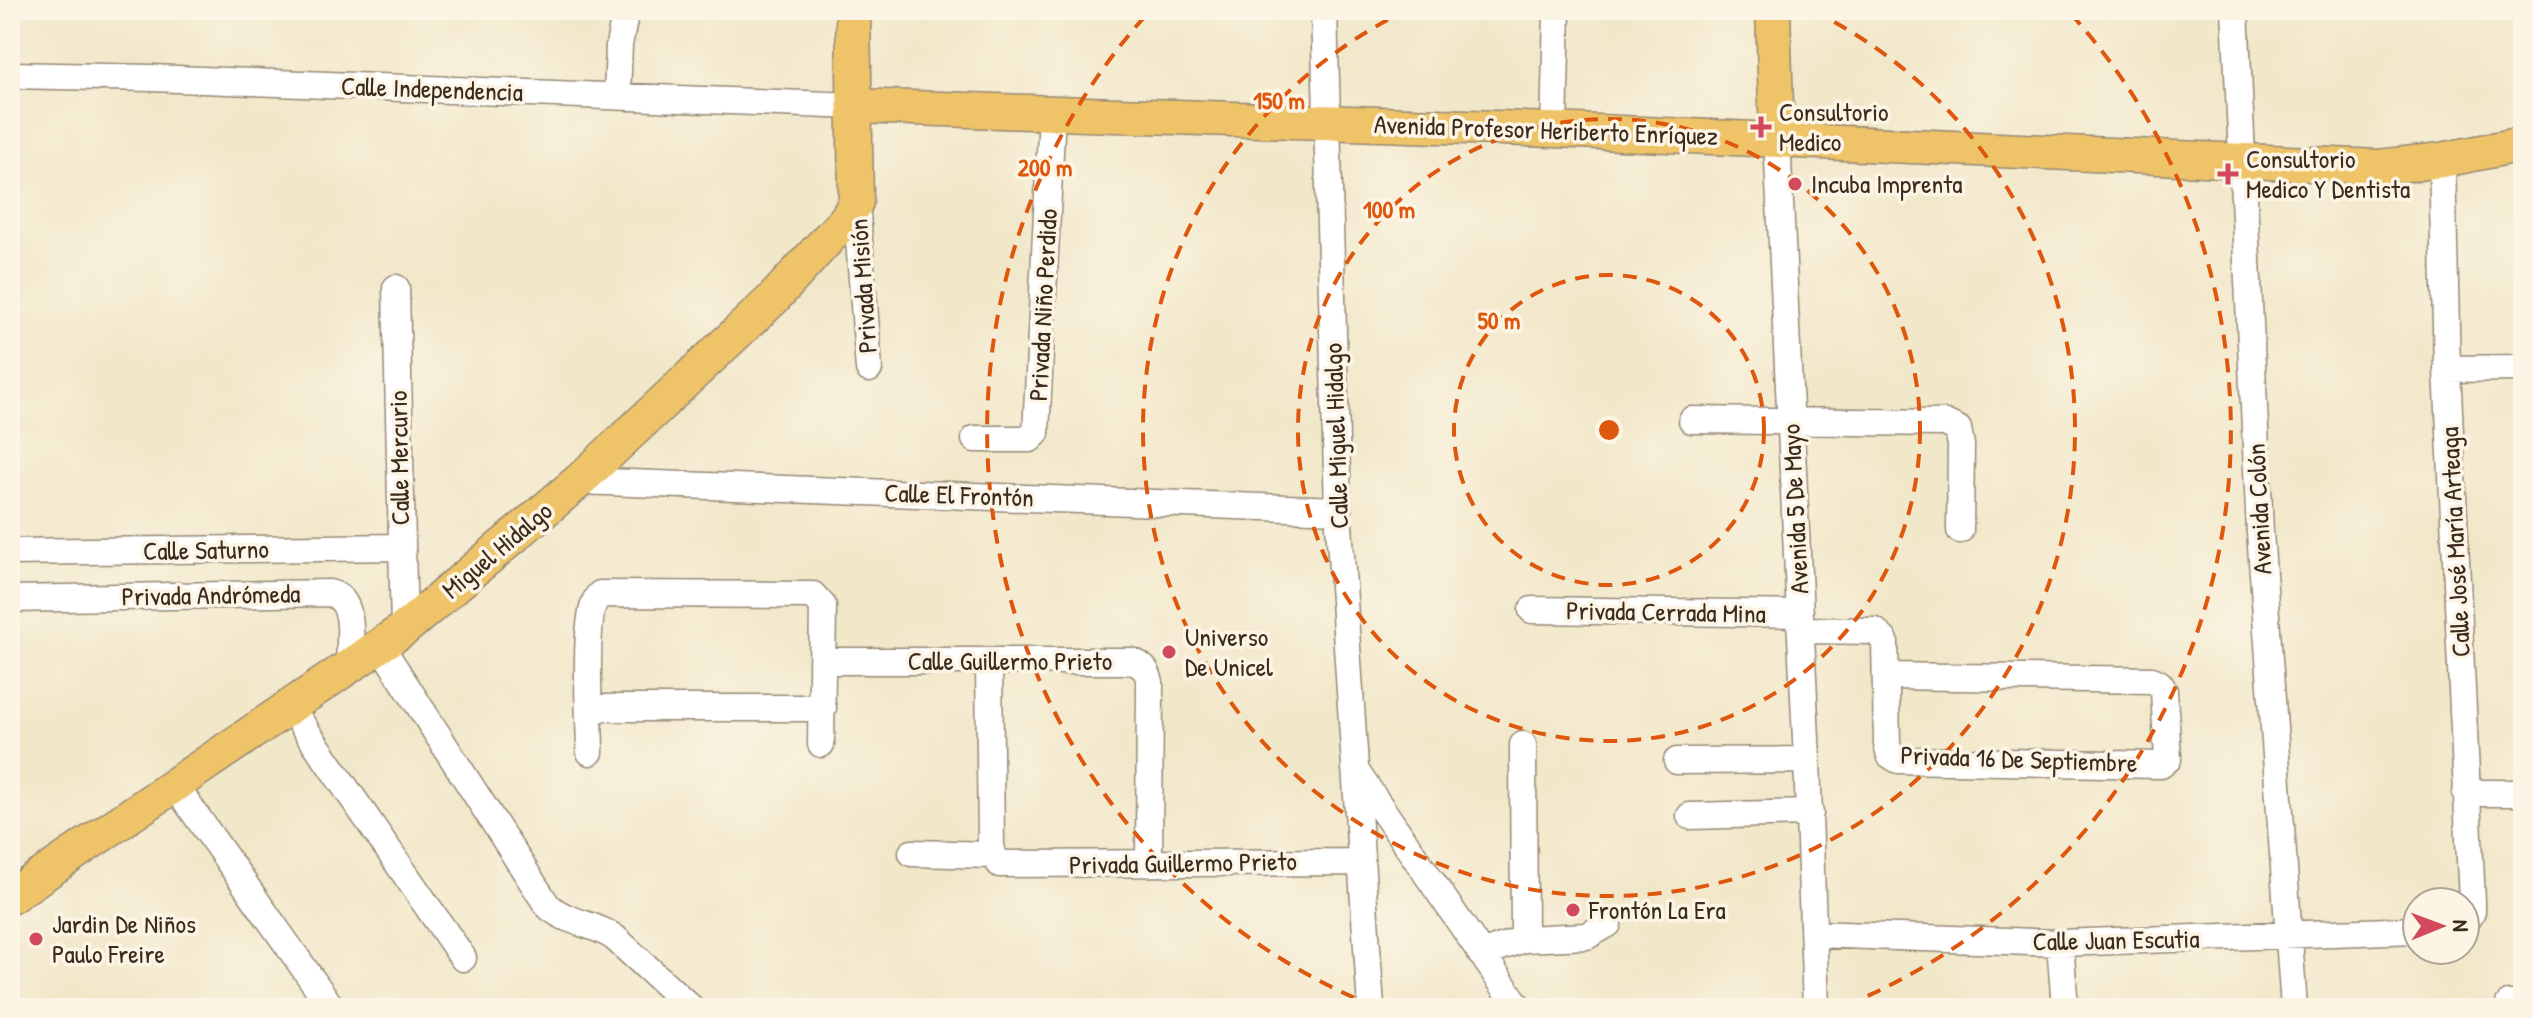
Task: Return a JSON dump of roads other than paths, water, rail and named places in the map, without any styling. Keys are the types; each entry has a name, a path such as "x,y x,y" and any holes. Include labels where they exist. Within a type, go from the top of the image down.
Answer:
{"main road":[{"path":"853,10 856,202"},
{"name":"Avenida 5 De Mayo","path":"1773,10 1777,140"},
{"name":"Avenida Profesor Heriberto Enríquez","path":"855,106 1554,130 2379,167 2442,160 2523,144"},
{"name":"Miguel Hidalgo","path":"10,897 392,637 579,481 773,299 847,218 856,202"}],"street":[{"path":"617,96 619,45 626,10"},
{"name":"Calle Miguel Hidalgo","path":"1324,10 1338,510 1371,1008"},
{"path":"1554,130 1557,10"},
{"name":"Avenida Colón","path":"2235,10 2260,532 2294,1008"},
{"name":"Calle Independencia","path":"10,75 855,106"},
{"name":"Privada Niño Perdido","path":"975,439 1030,439 1036,433 1052,113"},
{"name":"Avenida 5 De Mayo","path":"1777,140 1810,813 1816,1008"},
{"name":"Calle José María Arteaga","path":"2442,160 2447,369 2471,886"},
{"name":"Privada Misión","path":"856,202 869,369"},
{"name":"Calle Mercurio","path":"392,637 401,547 396,288"},
{"path":"2447,369 2523,368"},
{"path":"1692,420 1945,423 1958,429 1961,445 1960,530"},
{"name":"Calle El Frontón","path":"579,481 1338,510"},
{"name":"Calle Saturno","path":"10,552 401,547"},
{"name":"Privada Andrómeda","path":"10,599 329,593 340,596 345,602 349,626 349,665"},
{"path":"590,752 588,625 591,607 600,594 813,595 823,606 821,744"},
{"name":"Privada Cerrada Mina","path":"1532,610 1800,622"},
{"name":"Privada 16 De Septiembre","path":"1800,622 1879,633 1885,641 1887,744 1890,755 1898,760 2161,765 2168,754 2164,691 2160,684 2152,680 1886,676"},
{"path":"392,637 547,905 559,916 605,931 615,938 691,1008"},
{"name":"Calle Guillermo Prieto","path":"822,661 1139,663 1147,671 1150,682 1149,862"},
{"path":"989,662 999,860"},
{"path":"290,707 463,958"},
{"path":"590,708 823,708"},
{"path":"1523,745 1524,939"},
{"path":"1677,761 1807,760"},
{"path":"1357,773 1519,1008"},
{"path":"174,784 332,1008"},
{"path":"2466,793 2523,793"},
{"path":"1690,816 1810,813"},
{"name":"Privada Guillermo Prieto","path":"912,853 999,860 1361,862"},
{"path":"1481,954 1524,939 1580,938 1608,924"},
{"name":"Calle Juan Escutia","path":"1815,934 2060,943 2401,931"},
{"path":"2060,943 2065,1008"}],"place":[{"name":"Consultorio Medico","path":"1761,127"},
{"name":"Consultorio Medico Y Dentista","path":"2228,174"},
{"name":"Incuba Imprenta","path":"1795,184"},
{"name":"Universo De Unicel","path":"1169,652"},
{"name":"Frontón La Era","path":"1573,910"},
{"name":"Jardin De Niños Paulo Freire","path":"36,939"}]}
